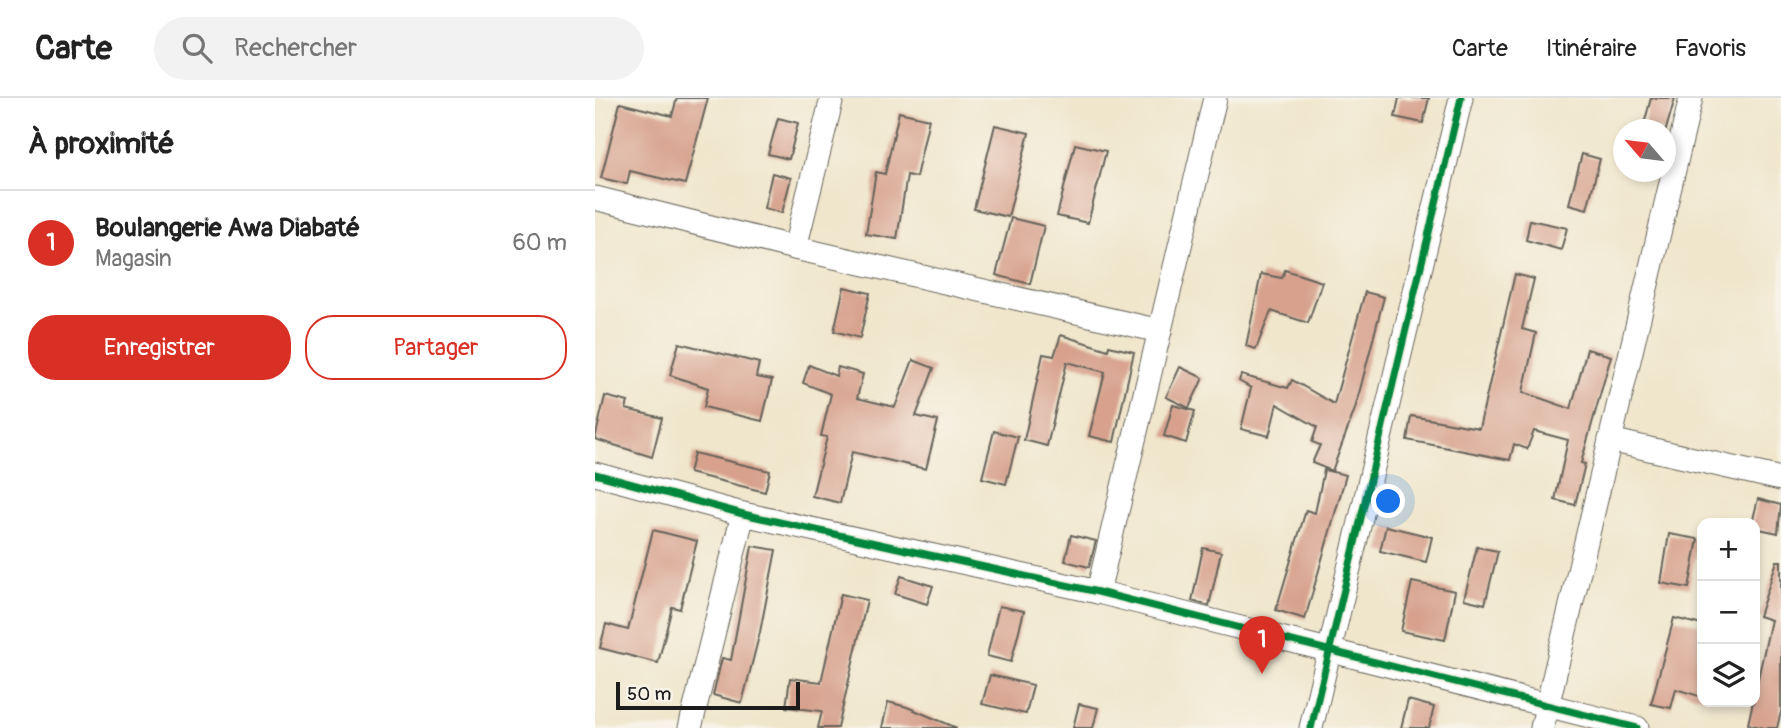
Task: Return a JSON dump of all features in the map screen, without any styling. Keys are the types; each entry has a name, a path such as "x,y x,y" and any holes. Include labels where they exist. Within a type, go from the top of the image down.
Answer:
{"street":[{"path":"795,248 832,98"},
{"path":"1311,728 1461,98"},
{"path":"1545,717 1691,98"},
{"path":"1098,592 1160,331 1210,99"},
{"path":"595,198 795,248 1160,331"},
{"path":"1610,440 1781,479"},
{"path":"595,474 743,514 1098,592 1329,652 1545,717 1637,728"},
{"path":"690,728 743,514"}],"building":[{"path":"677,98 708,98 685,184 630,171 627,184 601,178 620,103 672,116"},
{"path":"1399,98 1429,98 1423,123 1395,117"},
{"path":"1651,98 1675,98 1669,119 1645,119"},
{"path":"899,112 929,119 916,177 907,175 897,239 866,234 876,172 885,174"},
{"path":"778,118 798,123 789,159 768,154"},
{"path":"995,125 1029,133 1008,217 974,209"},
{"path":"1075,144 1106,151 1088,223 1057,216"},
{"path":"1582,154 1600,159 1587,209 1569,204"},
{"path":"772,173 791,178 782,213 764,208"},
{"path":"1011,218 1044,226 1030,284 996,275"},
{"path":"1530,220 1567,228 1561,250 1526,240"},
{"path":"1285,270 1322,282 1308,323 1271,311 1256,349 1246,346 1261,274 1282,278"},
{"path":"1515,274 1534,279 1522,329 1536,333 1523,392 1571,409 1587,349 1611,356 1581,463 1585,464 1575,505 1555,500 1568,440 1534,431 1527,449 1514,444 1510,460 1407,440 1411,416 1479,428"},
{"path":"844,287 870,293 860,338 834,331"},
{"path":"1365,292 1384,297 1355,409 1332,471 1312,463 1320,445 1312,442 1317,427 1277,404 1269,436 1241,429 1251,388 1239,381 1241,375 1288,388 1292,380 1334,404"},
{"path":"1061,335 1108,350 1109,346 1134,352 1114,442 1089,436 1105,372 1067,362 1047,446 1024,440 1043,354 1054,356"},
{"path":"679,343 759,363 756,377 772,380 762,421 704,407 708,388 670,375"},
{"path":"913,360 934,368 916,416 938,421 926,469 852,452 840,503 812,496 827,437 821,436 831,394 803,383 809,365 836,376 838,367 863,374 857,398 895,407"},
{"path":"1180,367 1203,378 1189,408 1166,397"},
{"path":"605,396 628,402 626,409 662,418 652,457 595,439"},
{"path":"1173,405 1195,411 1186,443 1164,436"},
{"path":"994,431 1018,437 1006,484 982,478"},
{"path":"694,453 770,471 765,492 689,473"},
{"path":"1324,470 1346,475 1305,619 1276,610 1306,510 1315,513"},
{"path":"1758,499 1781,505 1778,533 1760,529 1760,518 1753,518"},
{"path":"1386,526 1432,537 1426,562 1380,551"},
{"path":"653,530 697,541 680,609 672,607 658,663 600,648 606,624 628,630"},
{"path":"1669,534 1697,539 1689,588 1661,583"},
{"path":"1071,535 1096,541 1089,567 1065,561"},
{"path":"752,546 776,550 760,632 742,703 713,695 722,658 731,660"},
{"path":"1477,547 1498,551 1485,604 1464,599"},
{"path":"1203,548 1221,552 1209,606 1192,601"},
{"path":"1777,561 1781,561 1781,712 1777,728 1748,724 1752,707 1760,707 1760,670 1771,620 1760,616"},
{"path":"901,576 933,586 927,604 895,594"},
{"path":"1412,582 1455,591 1445,640 1401,631"},
{"path":"841,594 867,600 838,728 818,728 822,711 786,707 790,678 821,682"},
{"path":"999,606 1024,611 1011,662 987,656"},
{"path":"1674,618 1697,624 1697,695 1676,689 1671,708 1651,704"},
{"path":"990,675 1033,685 1026,714 982,704"},
{"path":"1408,700 1434,707 1429,728 1401,728"},
{"path":"888,702 907,707 957,728 882,728"},
{"path":"1079,704 1098,708 1093,728 1073,728"}],"cycle path":[{"path":"1311,728 1461,98"},
{"path":"595,474 743,514 1098,592 1637,728"}],"place":[{"name":"Boulangerie Awa Diabaté","path":"1262,674"}]}
